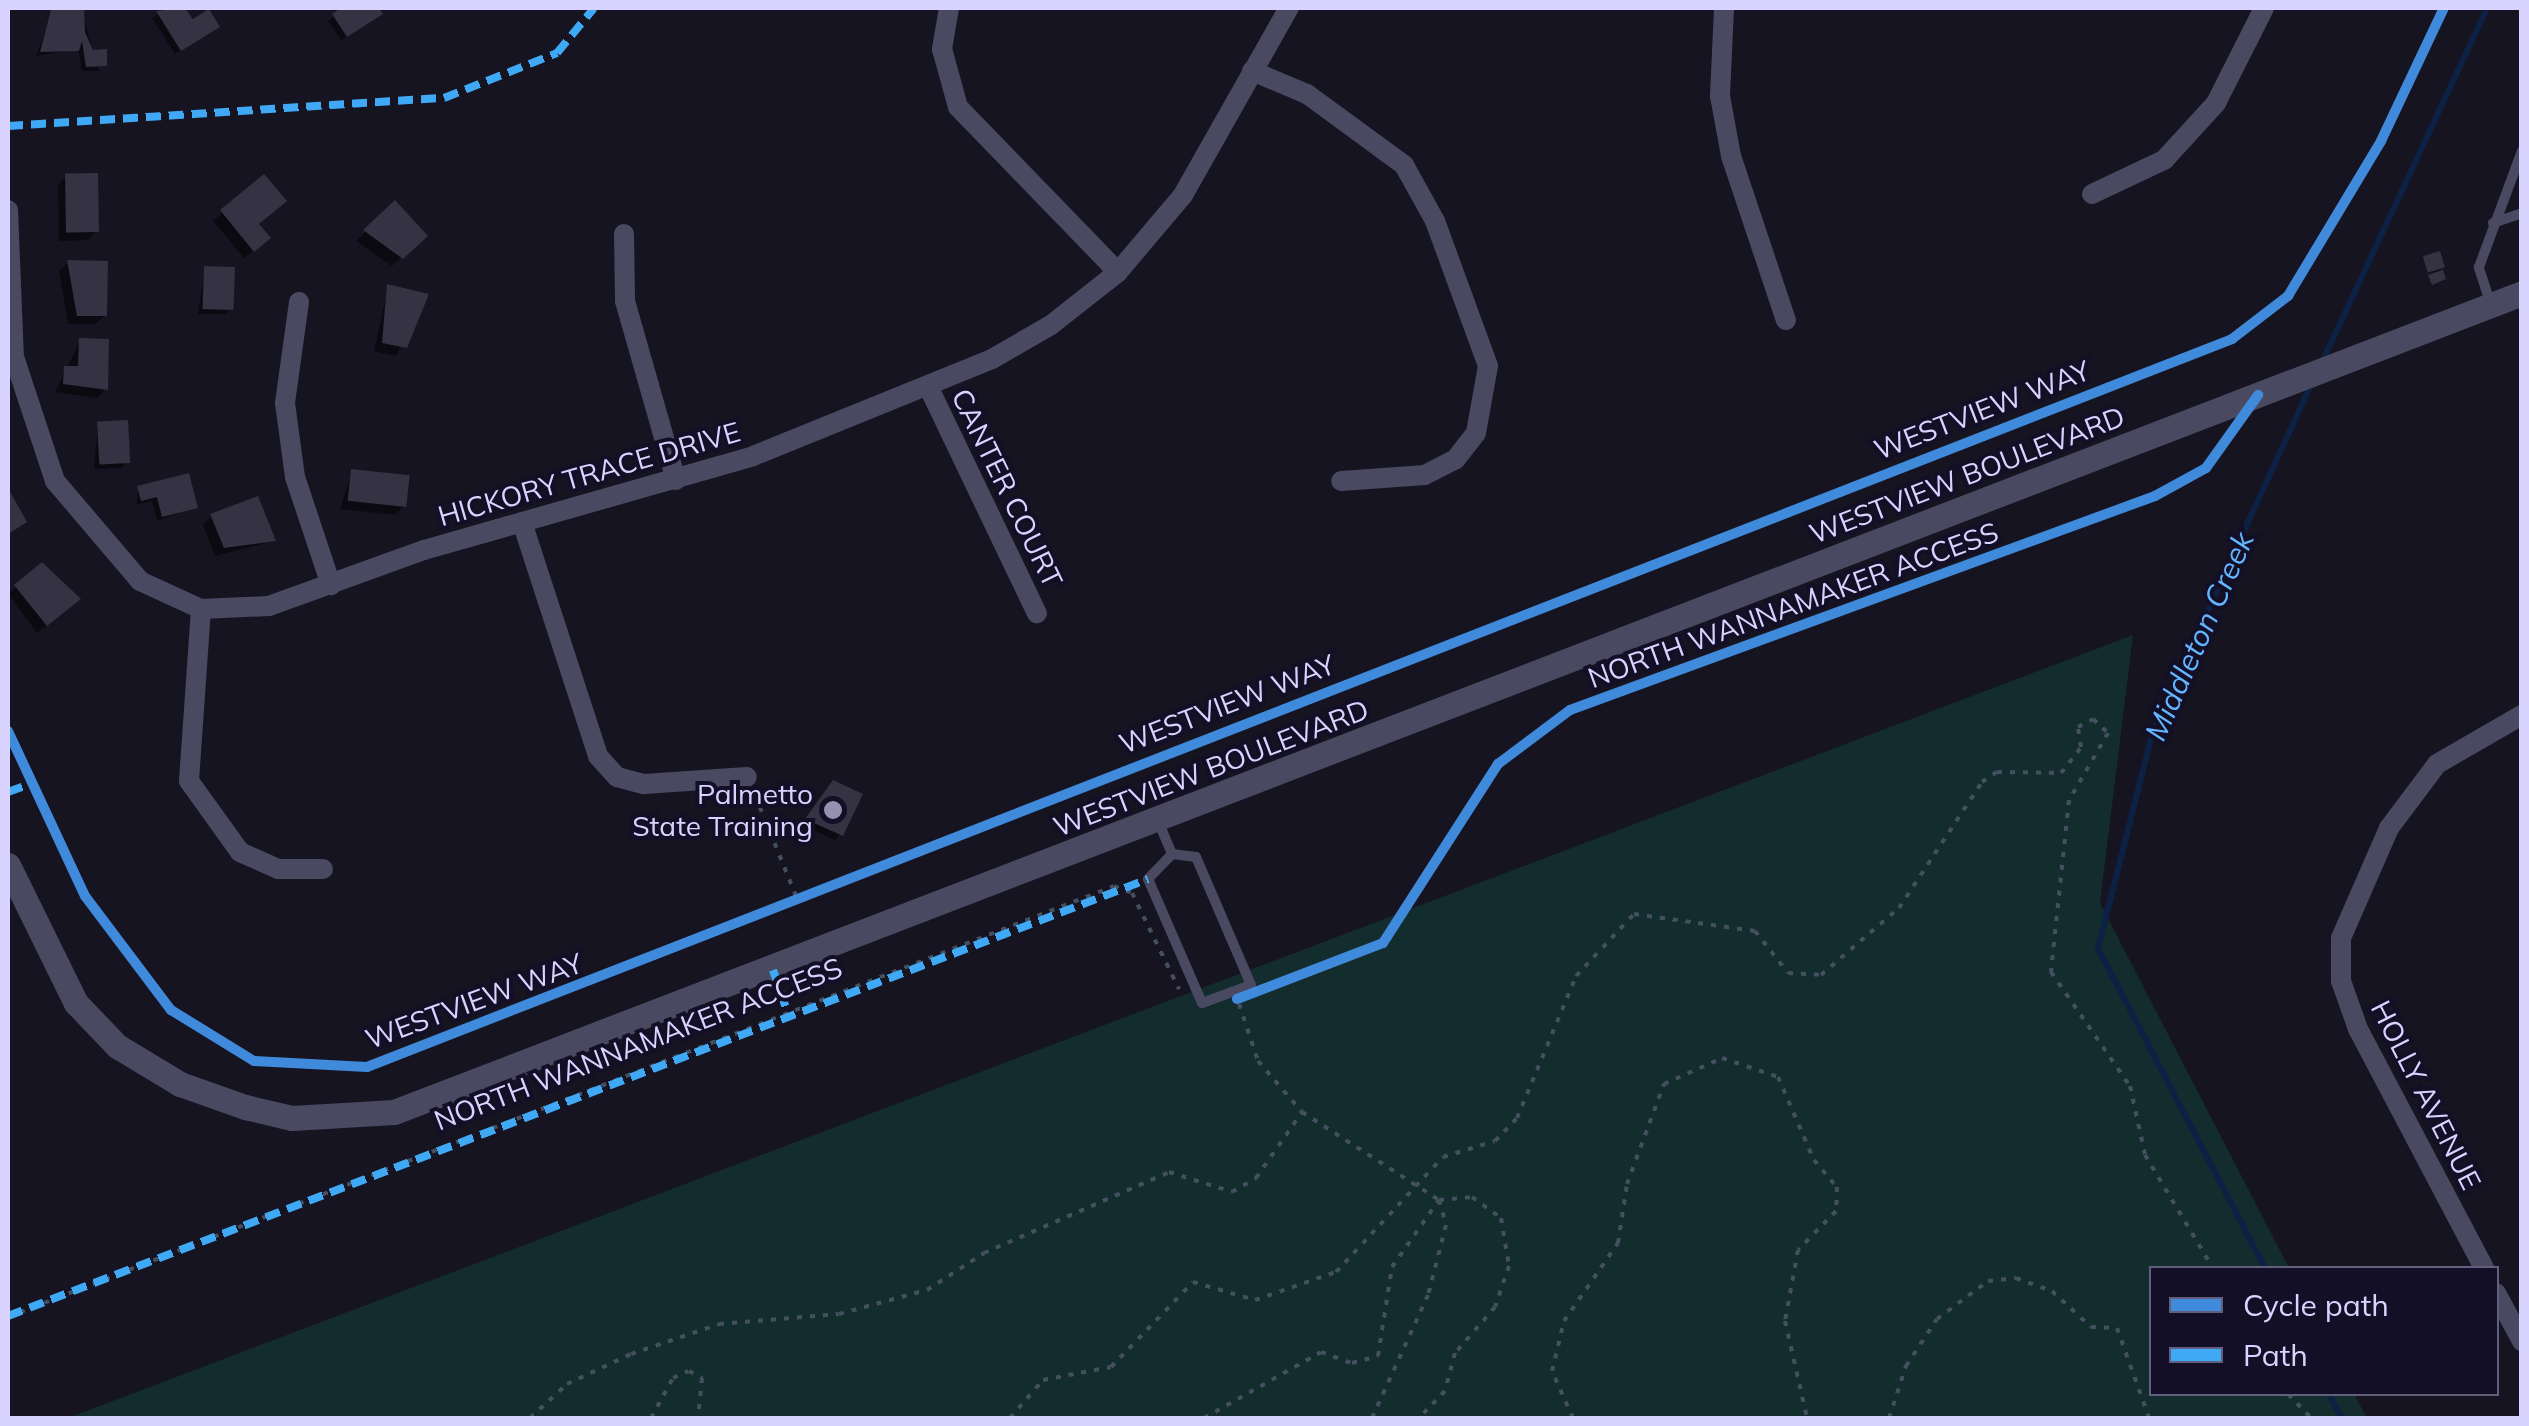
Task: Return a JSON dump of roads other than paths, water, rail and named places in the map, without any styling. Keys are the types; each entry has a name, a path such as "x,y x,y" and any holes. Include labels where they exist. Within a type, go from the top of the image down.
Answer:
{"street":[{"path":"948,8 942,48 958,107 1118,272"},
{"name":"HICKORY TRACE DRIVE","path":"8,210 14,357 39,448 91,534 140,581 201,609 269,606 522,522 676,480 928,386 1051,326 1118,272 1183,195 1290,8"},
{"path":"1724,8 1720,96 1731,156 1786,320"},
{"path":"2092,194 2164,160 2203,117 2264,8"},
{"path":"1252,72 1307,94 1404,164 1436,221 1488,366 1476,433 1456,458 1425,475 1341,481"},
{"path":"624,234 625,300 676,480"},
{"name":"WESTVIEW BOULEVARD","path":"8,865 76,1003 117,1046 180,1084 245,1107 342,1119 441,1100 2522,293"},
{"path":"298,302 285,403 295,477 331,584"},
{"name":"CANTER COURT","path":"928,386 1036,613"},
{"path":"522,522 598,756 617,777 644,784 747,777"},
{"path":"201,609 189,780 240,852 278,869 324,869"},
{"name":"HOLLY AVENUE","path":"2483,1266 2358,1029 2341,981 2341,938 2389,828 2437,764 2522,715"},
{"path":"2499,1298 2522,1340"}],"lane":[{"path":"2491,305 2479,268 2522,151"},
{"path":"2493,223 2522,213"},
{"path":"1158,820 1172,854"},
{"path":"1172,854 1196,857 1251,984 1202,1003 1148,880 1172,854"}],"waterway":[{"name":"Middleton Creek","path":"2323,360 2487,8"},
{"name":"Middleton Creek","path":"2264,1266 2098,948 2153,731 2311,385"},
{"name":"Middleton Creek","path":"2330,1396 2342,1418"}],"place":[{"name":"Palmetto State Training","path":"833,810"}]}
